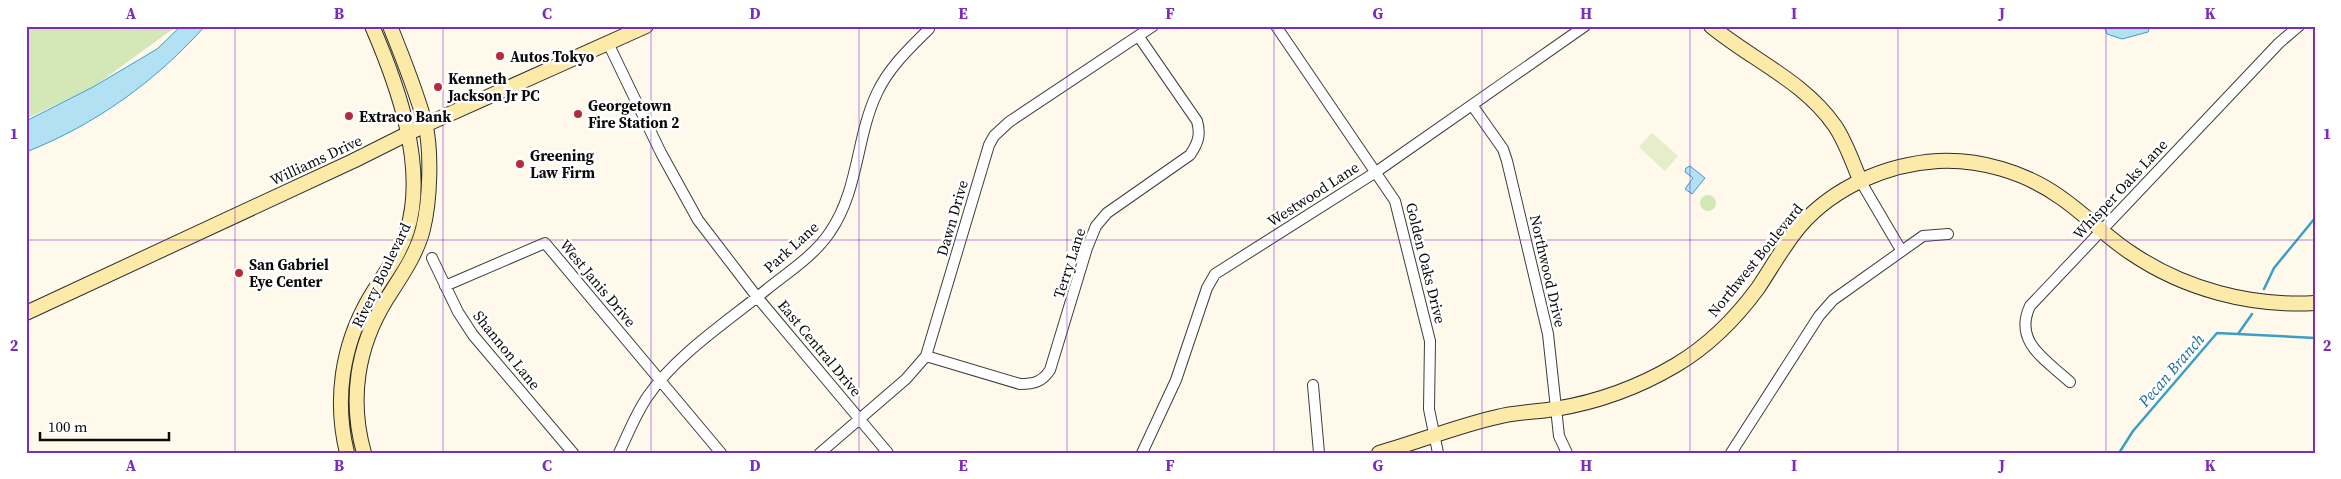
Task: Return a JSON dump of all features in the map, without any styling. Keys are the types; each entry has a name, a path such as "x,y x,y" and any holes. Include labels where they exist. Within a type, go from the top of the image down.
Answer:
{"street":[{"name":"Rivery Boulevard","path":"347,453 340,409 346,355 354,328 369,298 397,255 407,230 415,186 409,134 372,26"},
{"name":"Rivery Boulevard","path":"364,453 356,416 358,379 368,336 400,279 423,230 429,191 425,125 390,26"},
{"name":"Williams Drive","path":"26,313 425,125 646,26"},
{"name":"Dawn Drive","path":"820,453 906,380 926,356 989,145 994,136 1008,122 1153,26"},
{"name":"Golden Oaks Drive","path":"1276,26 1395,202 1401,219 1430,341 1429,409 1438,453"},
{"name":"Westwood Lane","path":"1142,453 1176,380 1207,288 1215,274 1376,172 1585,26"},
{"path":"1711,26 1731,42 1810,96 1836,127 1861,182 1901,250"},
{"name":"Whisper Oaks Lane","path":"2070,382 2031,346 2024,326 2030,306 2279,43 2299,26"},
{"name":"Park Lane","path":"618,453 647,397 661,380 804,258 830,233 854,179 870,109 877,92 887,74 900,58 929,29"},
{"name":"Terry Lane","path":"926,356 1020,384 1036,383 1044,379 1050,370 1087,248 1096,226 1107,213 1190,155 1198,142 1200,131 1198,121 1139,36"},
{"name":"East Central Drive","path":"608,43 661,153 707,233 757,297 888,453"},
{"name":"Northwood Drive","path":"1472,105 1503,149 1507,162 1548,334 1559,436 1568,453"},
{"name":"Northwest Boulevard","path":"1379,453 1486,419 1556,409 1596,400 1629,389 1665,371 1694,353 1742,308 1802,224 1825,203 1861,182 1895,168 1918,164 1949,161 1983,165 2020,175 2050,190 2077,210 2100,232 2159,270 2205,289 2256,301 2315,304"},
{"path":"1731,453 1829,306 1901,250 1923,236 1948,234"},
{"name":"West Janis Drive","path":"445,286 545,242 661,380"},
{"name":"Shannon Lane","path":"432,258 445,286 473,335 573,453"},
{"path":"661,380 721,453"},
{"path":"1314,386 1319,453"}],"green space":[{"path":"26,26 177,26 93,87 26,119"},
{"path":"1652,133 1678,156 1665,171 1639,147"},
{"path":"1705,195 1711,195 1716,200 1714,209 1705,211 1700,206 1700,200"}],"water":[{"path":"181,26 205,26 166,65 123,100 76,129 26,152 26,121 93,87 157,49"},
{"path":"2104,26 2150,26 2148,32 2122,39 2107,34"},
{"path":"1690,166 1705,178 1692,194 1685,189 1693,178 1685,172 1686,168"}],"waterway":[{"path":"2264,289 2274,268 2315,218"},
{"path":"2238,334 2252,314"},
{"name":"Pecan Branch","path":"2119,453 2133,431 2217,333 2315,338"}],"place":[{"name":"Autos Tokyo","path":"500,56"},
{"name":"Kenneth Jackson Jr PC","path":"438,87"},
{"name":"Georgetown Fire Station 2","path":"578,114"},
{"name":"Extraco Bank","path":"349,116"},
{"name":"Greening Law Firm","path":"520,164"},
{"name":"San Gabriel Eye Center","path":"239,273"}]}
